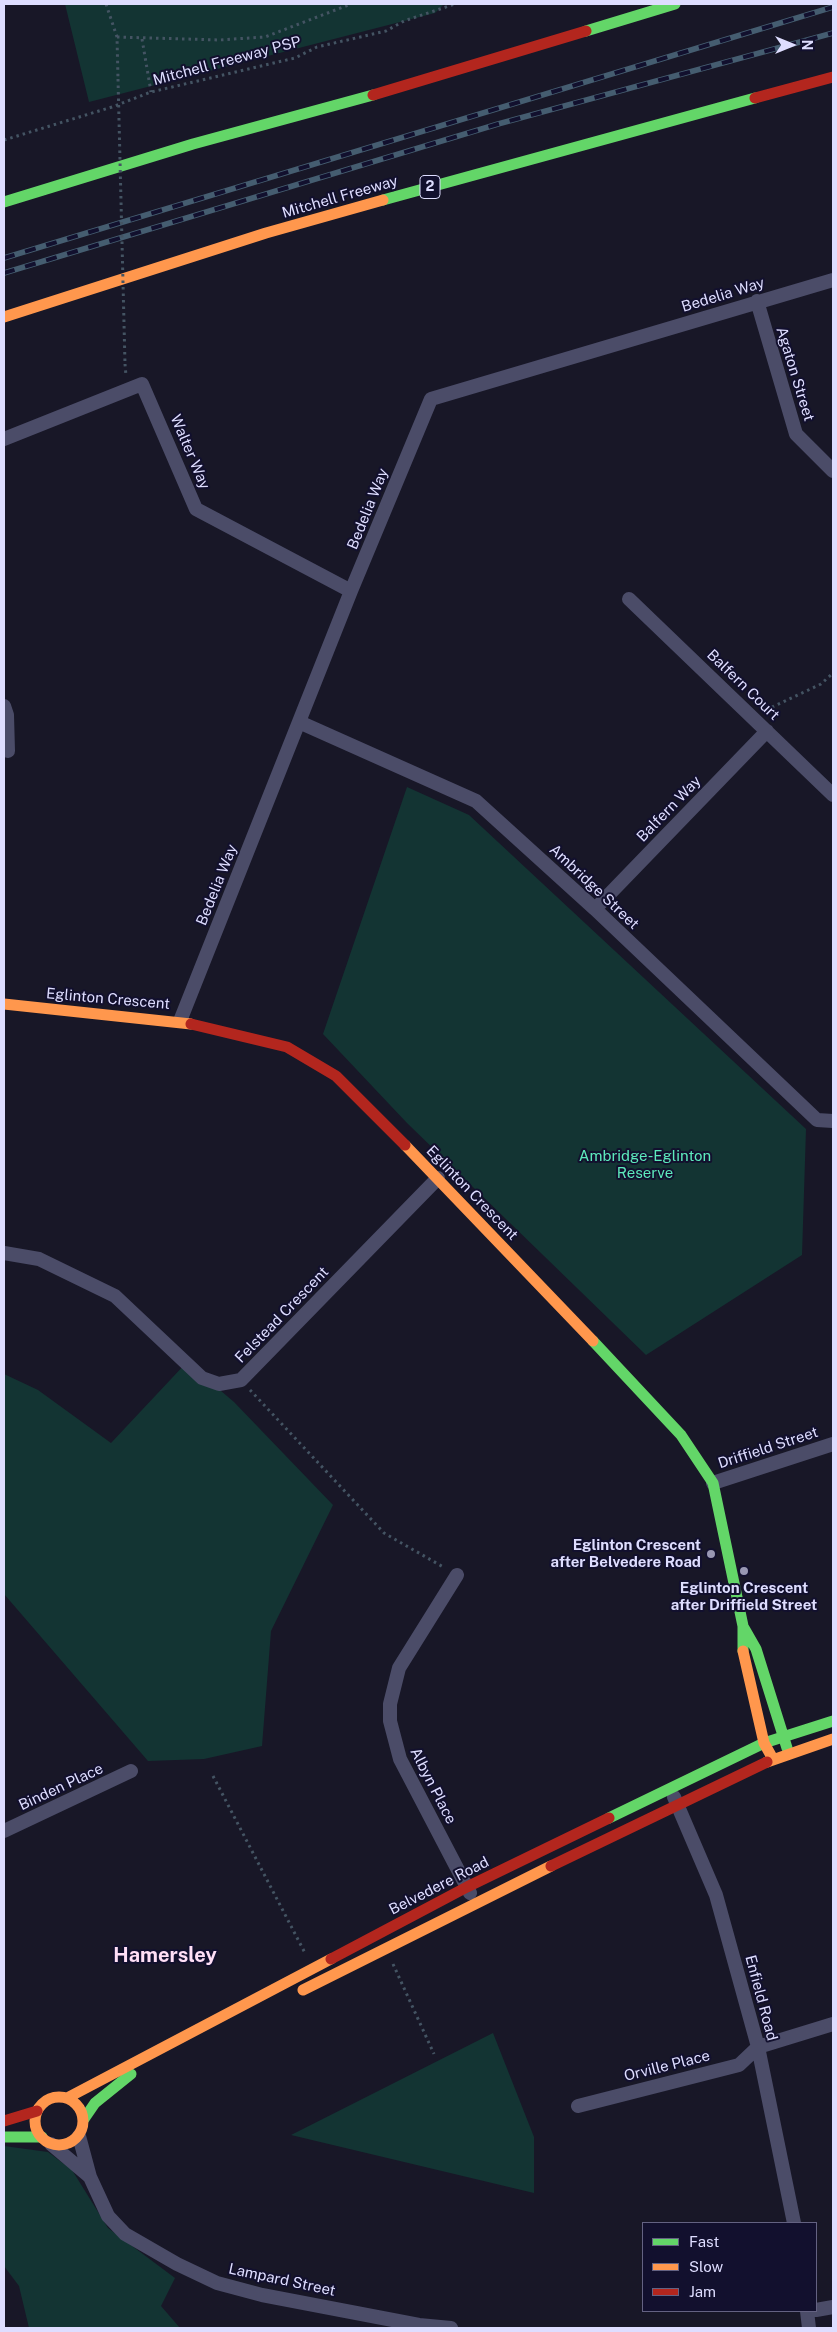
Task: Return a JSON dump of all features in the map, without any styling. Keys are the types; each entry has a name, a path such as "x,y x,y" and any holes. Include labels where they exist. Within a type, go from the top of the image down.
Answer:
{"main road":[{"path":"4,202 193,144 324,110 675,4"},
{"name":"Mitchell Freeway","path":"4,318 340,212 833,77"},
{"name":"Eglinton Crescent","path":"4,1004 180,1021 287,1047 336,1076 438,1178 681,1435 713,1483 743,1626 743,1656 764,1743 773,1759"},
{"name":"Eglinton Crescent","path":"743,1626 756,1649 788,1754"},
{"name":"Belvedere Road","path":"67,2098 467,1887 764,1743 833,1721"},
{"name":"Belvedere Road","path":"292,1995 475,1902 773,1759 833,1739"},
{"path":"4,2137 46,2140 62,2145 72,2142 78,2136 84,2119 95,2103 120,2080 240,2020"},
{"path":"46,2140 36,2125 37,2111 42,2104 50,2099 58,2096 75,2102 81,2110 84,2119"},
{"path":"4,2121 37,2111"}],"street":[{"name":"Bedelia Way","path":"180,1021 299,722 431,399 833,280"},
{"name":"Agaton Street","path":"757,301 796,434 833,472"},
{"name":"Walter Way","path":"4,439 142,384 196,509 352,591"},
{"name":"Balfern Court","path":"629,599 833,795"},
{"path":"4,706 7,715 8,751"},
{"name":"Ambridge Street","path":"299,722 476,801 594,909 817,1120 833,1121"},
{"name":"Balfern Way","path":"594,909 767,731"},
{"name":"Felstead Crescent","path":"4,1253 39,1259 115,1296 202,1378 219,1384 242,1380 438,1178"},
{"name":"Driffield Street","path":"713,1483 833,1444"},
{"name":"Albyn Place","path":"457,1575 399,1668 390,1704 390,1721 400,1759 475,1902"},
{"name":"Binden Place","path":"4,1831 132,1772"},
{"name":"Enfield Road","path":"670,1790 716,1895 758,2047 794,2222"},
{"path":"758,2047 833,2024"},
{"name":"Orville Place","path":"578,2106 739,2064 758,2047"},
{"name":"Lampard Street","path":"78,2136 90,2177 108,2216 125,2234 177,2264 217,2283 262,2296 419,2325 451,2328"},
{"name":"Lampard Street","path":"46,2140 90,2177"},
{"path":"817,2310 833,2307"},
{"path":"808,2312 809,2328"}],"path":[{"path":"106,4 117,37 125,364"},
{"path":"117,37 219,40 265,37 351,4"},
{"name":"Mitchell Freeway PSP","path":"4,140 112,107 151,92 295,58 317,47 386,30 404,21 455,4"},
{"path":"142,39 151,92"},
{"path":"752,716 821,684 833,673"},
{"path":"242,1380 384,1533 457,1575"},
{"path":"212,1776 313,1969"},
{"path":"386,1948 434,2054"}],"green space":[{"path":"65,4 444,4 435,13 89,102"},
{"name":"Ambridge-Eglinton Reserve","path":"407,787 469,815 806,1129 802,1255 646,1355 407,1123 323,1034"},
{"path":"187,1362 234,1402 333,1505 271,1631 262,1746 204,1759 148,1761 4,1594 4,1374 38,1390 111,1443"},
{"path":"493,2033 534,2137 534,2193 291,2135"},
{"path":"4,2146 48,2152 72,2170 108,2228 175,2278 161,2306 180,2328 29,2328 19,2286 4,2266"}],"railway":[{"path":"4,258 833,7"},
{"path":"4,273 498,124 833,33"}],"traffic: fast":[{"path":"586,31 675,4"},
{"path":"4,202 193,144 373,95"},
{"path":"383,200 755,98"},
{"path":"593,1341 681,1435 713,1483 743,1626 743,1651"},
{"path":"744,1628 756,1649 787,1748"},
{"path":"609,1818 764,1743 833,1721"},
{"path":"84,2119 95,2103 131,2074"},
{"path":"4,2137 42,2137"}],"traffic: slow":[{"path":"4,317 266,233 383,200"},
{"path":"4,1004 191,1024"},
{"path":"405,1145 593,1341"},
{"path":"743,1651 764,1743 773,1759"},
{"path":"767,1762 833,1739"},
{"path":"303,1990 551,1866"},
{"path":"67,2098 331,1959"},
{"path":"59,2097 68,2099 76,2104 81,2112 83,2121 81,2130 76,2138 68,2143 59,2145 50,2143 42,2138 37,2130 35,2121 37,2112 42,2104 50,2099 59,2097"}],"traffic: jam":[{"path":"373,95 586,31"},
{"path":"755,98 833,77"},
{"path":"191,1024 287,1047 336,1076 405,1145"},
{"path":"551,1866 767,1762"},
{"path":"331,1959 467,1887 609,1818"},
{"path":"4,2121 37,2111"}],"place":[{"name":"Eglinton Crescent after Belvedere Road","path":"711,1554"},
{"name":"Eglinton Crescent after Driffield Street","path":"744,1571"}],"district":[{"name":"Hamersley","path":"165,1956"}]}
